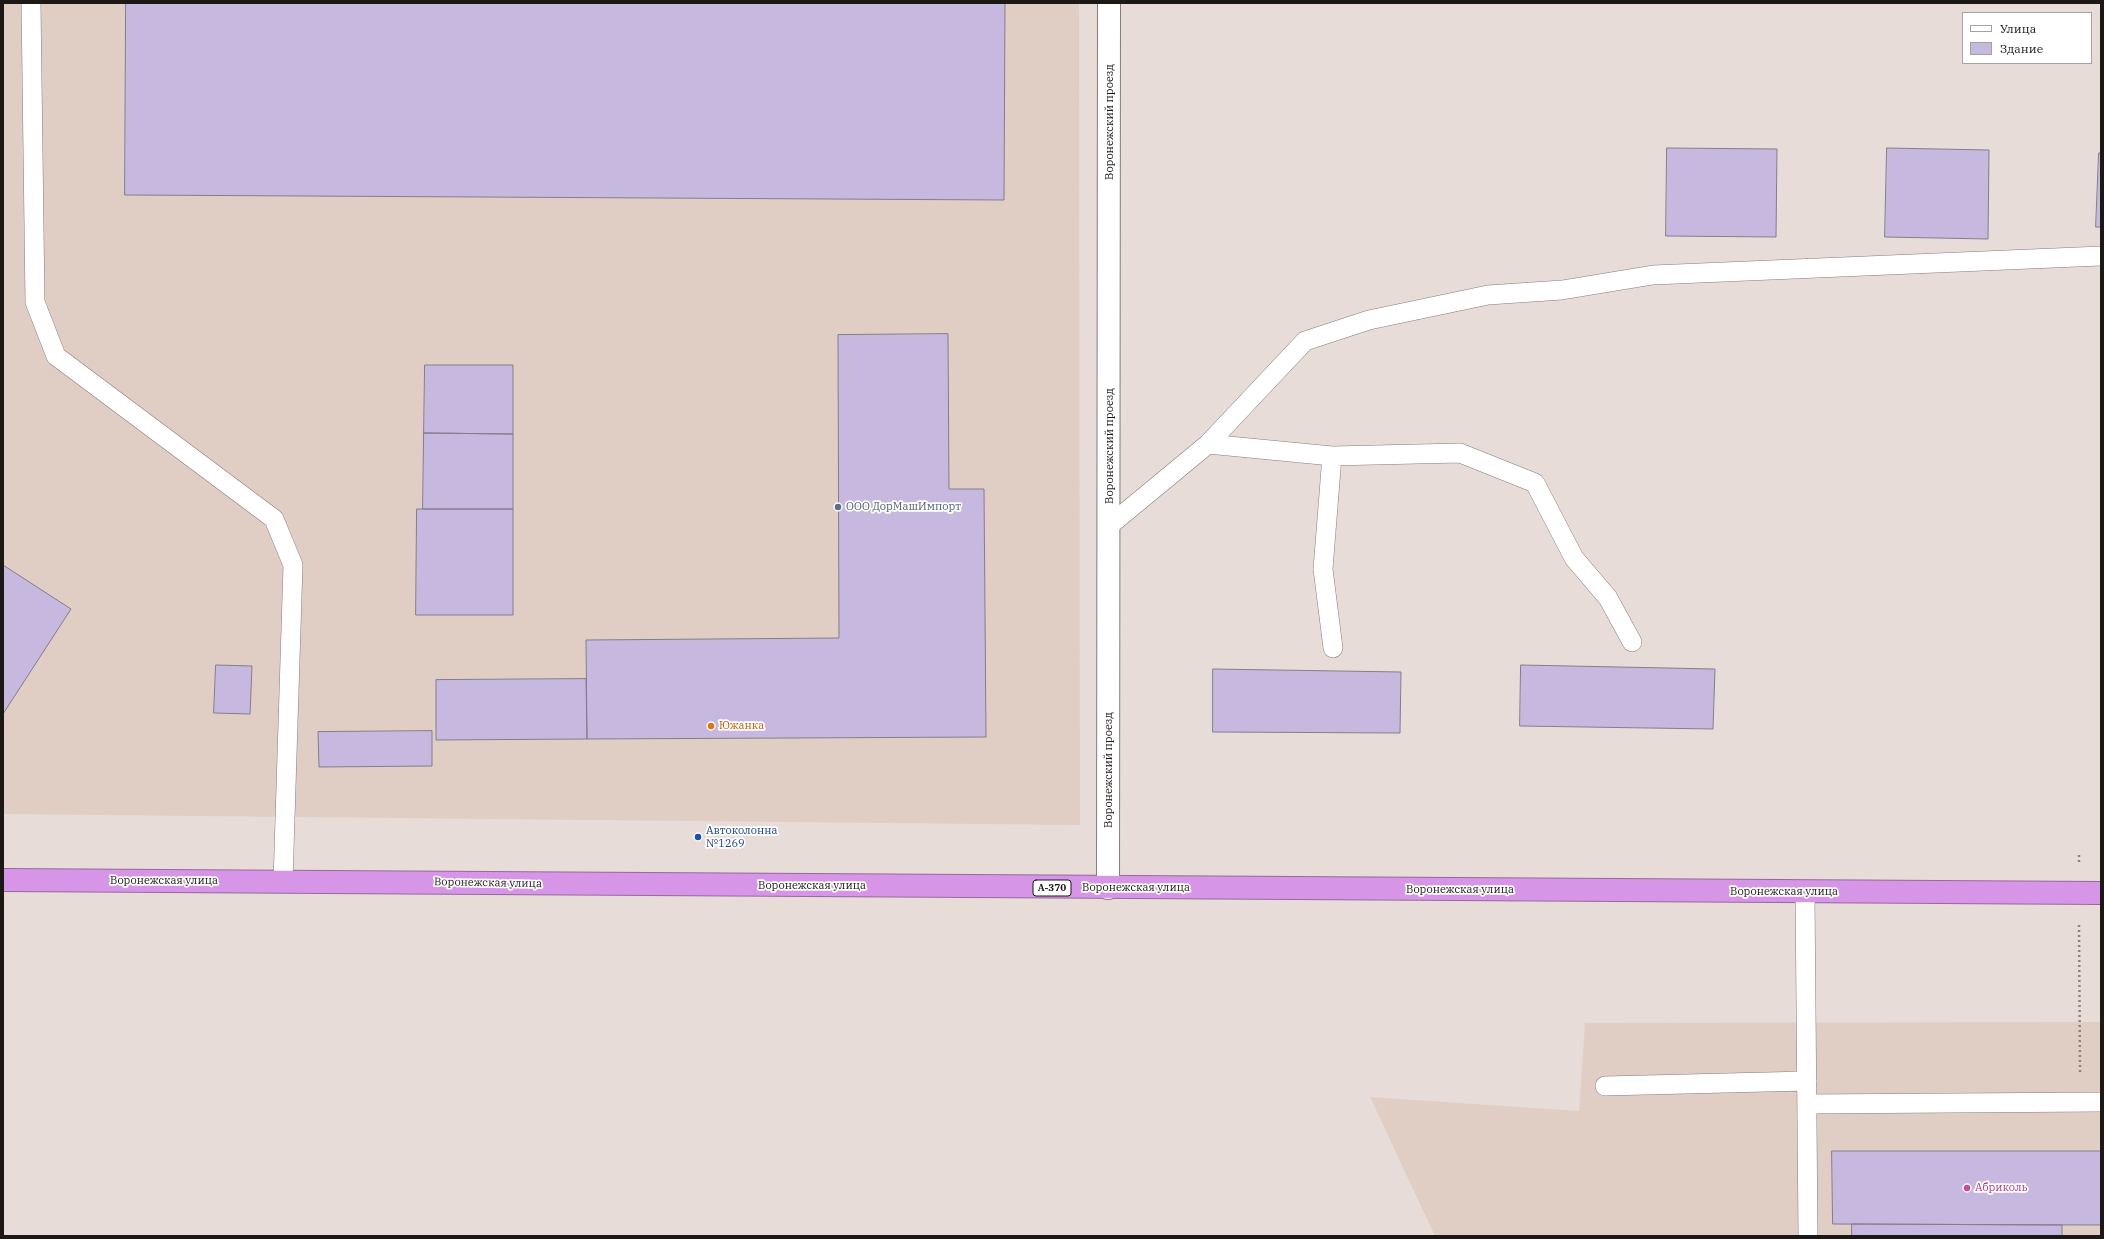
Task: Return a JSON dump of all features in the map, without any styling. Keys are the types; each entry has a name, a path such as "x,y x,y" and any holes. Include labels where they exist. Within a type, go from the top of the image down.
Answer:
{"highway":[{"name":"Воронежская улица","path":"3,880 2101,893"}],"street":[{"name":"Воронежский проезд","path":"1108,888 1110,3"}],"lane":[{"path":"31,3 35,302 56,356 274,519 293,565 283,882"},
{"path":"1110,525 1208,444 1305,341 1377,318 1488,295 1562,290 1654,275 2101,256"},
{"path":"1208,444 1332,456 1460,453 1535,483 1574,558 1608,598 1632,642"},
{"path":"1332,456 1323,568 1332,648"},
{"path":"1805,892 1808,1236"},
{"path":"1605,1086 1807,1081"},
{"path":"1807,1104 2101,1102"}],"path":[{"path":"2079,853 2080,1102"}],"shaded area":[{"path":"3,3 1079,3 1080,825 3,814"},
{"path":"2101,1022 2101,1236 1435,1236 1370,1097 1579,1111 1585,1023"}],"building":[{"path":"126,3 1005,3 1004,200 125,195"},
{"path":"1667,148 1777,149 1776,237 1666,236"},
{"path":"1887,148 1989,150 1988,239 1885,237"},
{"path":"2099,153 2101,153 2101,227 2096,227"},
{"path":"948,334 949,489 984,489 986,737 587,739 586,640 839,638 838,335"},
{"path":"425,365 513,365 513,434 424,433"},
{"path":"424,433 513,434 513,509 423,509"},
{"path":"417,509 513,509 513,615 416,615"},
{"path":"3,565 71,609 3,714"},
{"path":"216,665 252,666 250,714 214,713"},
{"path":"1521,665 1715,669 1713,729 1520,726"},
{"path":"1213,669 1401,672 1400,733 1213,732"},
{"path":"586,679 587,739 436,740 436,680"},
{"path":"432,731 432,766 319,767 318,732"},
{"name":"Абриколь","path":"1832,1151 2101,1151 2101,1225 1833,1224"},
{"path":"1852,1224 2062,1225 2062,1236 1852,1236"}],"place":[{"name":"ООО ДорМашИмпорт","path":"838,507"},
{"name":"Южанка","path":"711,726"},
{"name":"Автоколонна №1269","path":"698,837"},
{"name":"Абриколь","path":"1967,1188"}]}
